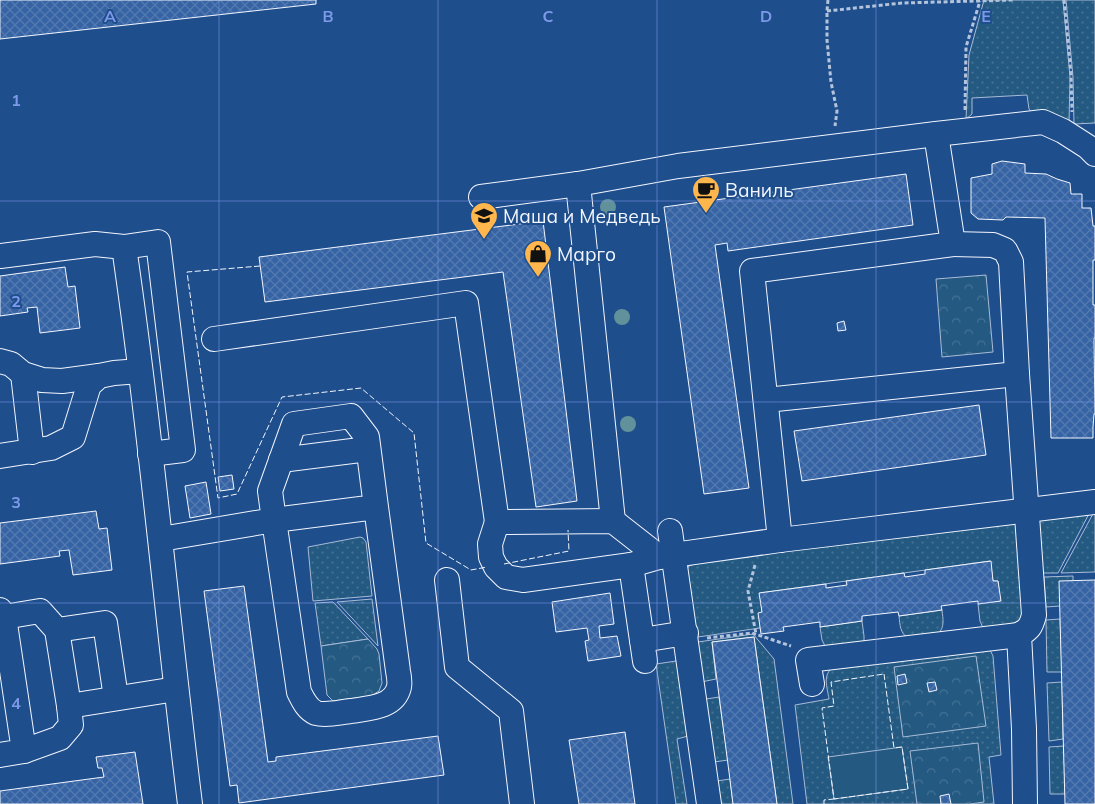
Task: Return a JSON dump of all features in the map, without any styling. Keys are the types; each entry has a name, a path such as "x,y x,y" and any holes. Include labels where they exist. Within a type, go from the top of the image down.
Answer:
{"lane":[{"path":"481,197 578,184 678,166 1042,122 1063,131 1088,147 1095,154"},
{"path":"936,134 953,244"},
{"path":"578,184 613,521"},
{"path":"0,256 95,244 124,247 158,242 183,450 150,454"},
{"path":"780,540 752,271 953,244 993,245 1005,250 1011,262 1034,615 1032,625 1019,635 808,660 812,684"},
{"path":"124,247 132,298 161,539 190,804"},
{"path":"132,298 164,294"},
{"path":"214,339 466,303 497,522 490,544 492,557 496,567 506,576 522,580 631,565 667,556 780,540 1095,502"},
{"path":"0,361 11,364 23,374 42,380 62,381 114,373 171,346"},
{"path":"23,374 32,452"},
{"path":"766,400 1017,374"},
{"path":"0,456 51,448 73,437 89,385 99,376"},
{"path":"144,402 177,398"},
{"path":"351,416 367,438 399,686 395,695 379,706 335,713 316,713 306,705 299,692 270,491 281,460 294,424 351,416"},
{"path":"281,460 368,449"},
{"path":"161,539 274,520 376,506"},
{"path":"497,522 613,521 667,556"},
{"path":"670,531 667,556 686,637 709,804"},
{"path":"631,565 643,650 686,637"},
{"path":"447,580 457,667 511,711 522,804"},
{"path":"0,755 24,751 60,738 71,726 57,630 40,611 2,614 24,751"},
{"path":"57,630 105,623 116,698"},
{"path":"1019,635 1026,804"},
{"path":"68,706 176,689"}],"path":[{"path":"828,0 827,40 831,82 837,111 832,147"},
{"path":"827,11 902,3 1013,0"},
{"path":"1063,131 1072,123 1071,74 1064,0"},
{"path":"964,130 966,47 980,1"},
{"path":"756,634 748,591 757,559 780,540"},
{"path":"686,637 752,633 791,646 808,660"}],"green space":[{"path":"984,0 1063,0 1070,77 1069,124 1032,113 1029,109 1027,95 972,98 972,114 966,119 969,55"},
{"path":"1066,0 1095,0 1095,123 1074,124 1073,77"},
{"path":"986,275 993,352 942,357 936,279"},
{"path":"1091,510 1058,573 1038,573 1035,519"},
{"path":"1095,510 1095,572 1061,573"},
{"path":"1010,520 1016,524 1019,530 1022,623 983,628 980,621 978,604 1000,601 998,581 993,581 990,561 760,593 762,612 760,628 691,638 685,572 689,566 698,563"},
{"path":"360,537 366,542 372,596 313,601 308,547"},
{"path":"1073,576 1073,581 1060,606 1046,607 1044,577"},
{"path":"372,599 378,646 337,602"},
{"path":"333,602 368,639 321,646 315,603"},
{"path":"942,610 943,626 938,634 908,638 905,636 900,626 899,616"},
{"path":"1060,619 1062,672 1047,672 1046,620"},
{"path":"862,621 864,642 825,646 820,627"},
{"path":"753,634 774,659 793,804 777,804 754,637 712,642 716,679 701,682 691,643"},
{"path":"368,639 379,654 382,683 379,691 371,696 333,701 327,695 321,646"},
{"path":"990,650 993,656 1001,755 989,757 994,804 807,804 795,705 829,699 827,677 830,669 834,666"},
{"path":"976,656 986,726 903,737 894,667"},
{"path":"683,660 688,736 677,739 687,804 676,804 656,664"},
{"path":"1062,682 1063,739 1049,741 1047,683"},
{"path":"719,697 728,760 714,762 706,699"},
{"path":"978,743 984,802 970,804 917,804 910,751"},
{"path":"1064,746 1065,794 1050,794 1049,747"},
{"path":"902,747 908,789 834,799 828,757"},
{"path":"730,779 733,804 713,804 717,781"}],"building":[{"path":"0,0 316,0 316,4 0,39"},
{"path":"1002,161 1025,164 1025,173 1046,174 1070,183 1071,194 1082,194 1082,208 1091,208 1093,226 1095,226 1093,305 1095,305 1095,414 1093,438 1051,438 1045,218 1006,217 1003,220 978,219 971,213 971,178 992,174 992,164"},
{"path":"906,174 913,225 728,251 727,243 715,245 749,488 704,494 664,207"},
{"path":"543,221 577,501 536,507 503,272 265,302 259,257"},
{"path":"65,267 68,287 75,286 80,328 40,333 37,307 27,308 28,312 0,316 0,276"},
{"path":"844,321 846,330 838,331 837,323"},
{"path":"979,405 986,455 802,481 794,431"},
{"path":"232,475 234,489 220,491 218,477"},
{"path":"206,482 211,514 190,518 185,486"},
{"path":"96,511 99,529 107,528 112,570 73,575 69,550 59,551 60,556 0,564 0,523"},
{"path":"991,561 993,581 998,581 1001,601 978,604 978,601 941,606 942,610 899,616 898,612 862,616 862,621 820,627 820,622 783,627 784,631 761,634 758,613 762,612 759,593 826,584 826,588 847,585 846,581 904,573 905,577 925,574 925,570"},
{"path":"1095,580 1095,804 1065,804 1059,581"},
{"path":"244,586 268,762 276,761 276,757 438,736 444,775 239,803 237,785 230,786 204,591"},
{"path":"610,593 614,624 599,626 600,638 617,636 621,656 588,661 585,641 589,640 587,628 556,632 552,602"},
{"path":"754,637 777,804 733,804 712,642"},
{"path":"905,674 907,683 898,685 897,676"},
{"path":"935,682 937,690 929,692 927,683"},
{"path":"625,732 635,804 579,804 569,740"},
{"path":"135,752 143,804 0,804 0,791 104,777 102,768 98,768 96,757"},
{"path":"949,794 951,804 941,804 940,796"}],"fence":[{"path":"260,266 187,272 218,498 237,494 282,397 361,388 414,433 426,543 471,570 487,567"},
{"path":"504,564 569,551 568,530"},
{"path":"884,674 894,748 902,747 908,789 834,799 822,708 834,706 831,682 884,674"},
{"path":"824,804 824,800 834,799"}],"place":[{"name":"Ваниль","path":"706,214"},
{"name":"Маша и Медведь","path":"484,240"},
{"name":"Марго","path":"538,278"}]}
